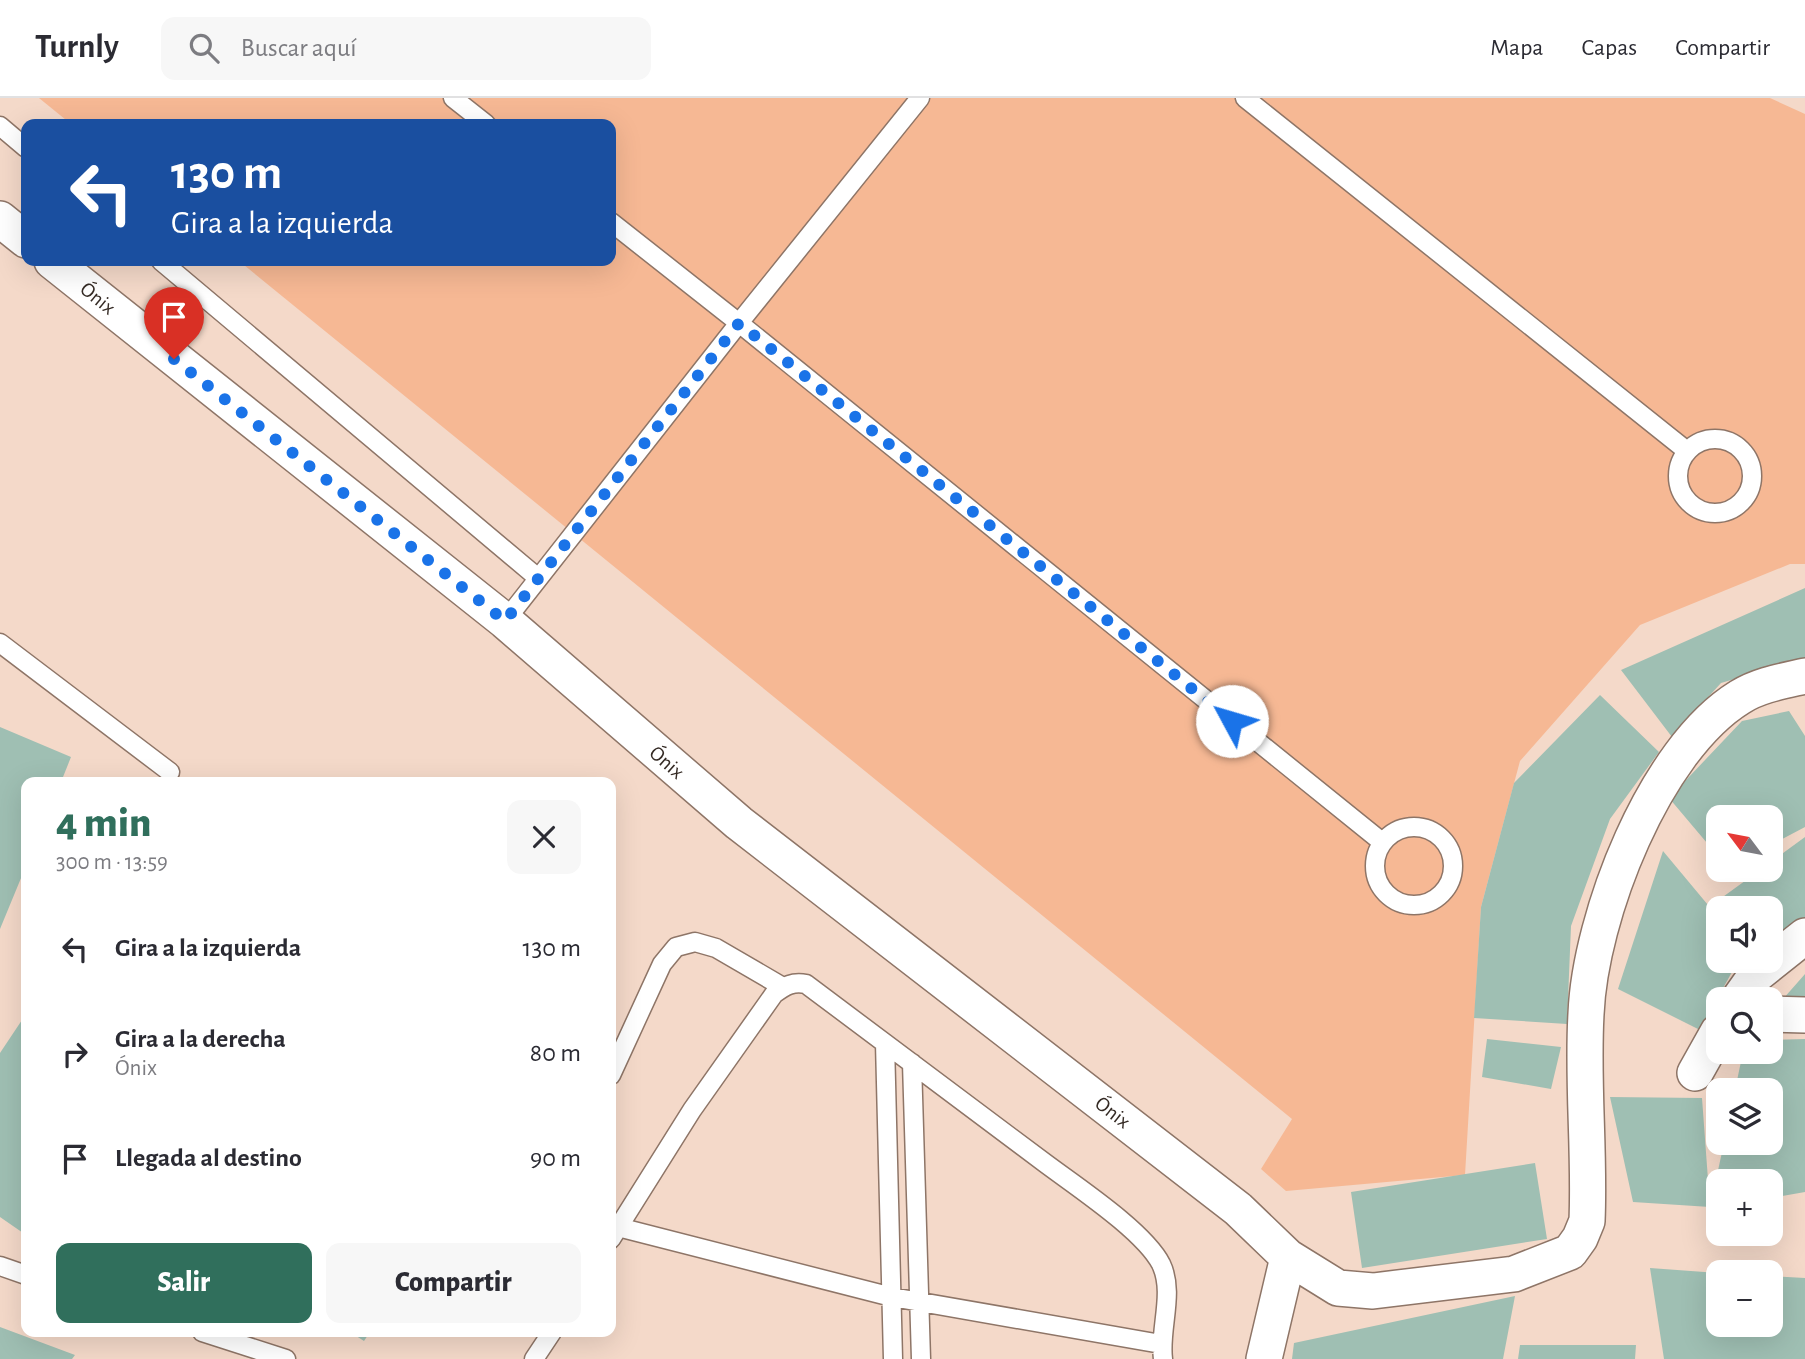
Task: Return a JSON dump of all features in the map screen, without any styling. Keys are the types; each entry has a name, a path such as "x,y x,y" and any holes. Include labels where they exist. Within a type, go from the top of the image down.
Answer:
{"street":[{"path":"0,219 21,236"},
{"name":"Ónix","path":"58,266 505,621 738,823 1238,1209 1287,1257 1338,1289 1373,1291 1514,1274 1570,1252 1587,1221 1586,1012 1594,952 1628,846 1666,774 1709,721 1740,697 1771,684 1805,676"},
{"path":"1748,987 1756,975 1805,936"},
{"path":"1783,1014 1805,1015"},
{"path":"1695,1073 1706,1053"},
{"path":"1264,1359 1287,1257"}],"lane":[{"path":"453,98 480,119"},
{"path":"505,621 920,98"},
{"path":"1245,98 1686,451"},
{"path":"0,126 21,144"},
{"path":"616,226 1382,842"},
{"path":"166,266 538,578"},
{"path":"1709,438 1735,443 1751,463 1751,489 1734,509 1708,514 1686,500 1678,476 1686,451 1709,438"},
{"path":"0,643 170,772"},
{"path":"1403,828 1427,828 1447,843 1455,866 1446,890 1427,904 1402,904 1382,890 1374,866 1382,842 1403,828"},
{"path":"616,1064 662,964 676,947 695,942 716,948 783,987"},
{"path":"616,1225 692,1110 774,994 792,983 806,985 1077,1188 1149,1247 1161,1266 1166,1283 1162,1351 920,1300 892,1297 616,1231"},
{"path":"885,1043 893,1359"},
{"path":"912,1063 921,1359"},
{"path":"889,1153 914,1158"},
{"path":"889,1224 917,1230"},
{"path":"0,1266 21,1273"},
{"path":"218,1337 286,1359"},
{"path":"534,1359 549,1337"}],"shaded area":[{"path":"39,98 1770,98 1805,114 1805,564 1790,564 1640,625 1520,761 1481,907 1465,1175 1286,1191 1261,1169 1292,1119 245,266 616,266 616,119 65,119"}],"building":[{"path":"1805,588 1805,658 1721,683 1672,737 1621,670"},
{"path":"1600,695 1659,752 1610,819 1571,926 1567,1024 1474,1018 1481,907 1514,783"},
{"path":"1789,711 1805,736 1805,827 1783,839 1783,805 1706,805 1706,842 1669,798 1742,721"},
{"path":"0,727 71,757 63,777 21,777 21,878 0,929"},
{"path":"1805,837 1805,917 1783,932 1783,896 1724,896 1743,882 1783,882 1783,853"},
{"path":"1663,851 1706,903 1706,973 1731,973 1724,987 1706,987 1706,1019 1700,1030 1618,989"},
{"path":"1805,974 1805,997 1783,999"},
{"path":"21,1022 21,1232 0,1217 0,1053"},
{"path":"1487,1039 1561,1047 1551,1089 1482,1077"},
{"path":"1805,1039 1805,1192 1783,1196 1783,1169 1718,1169 1721,1155 1783,1155 1783,1078 1738,1078 1740,1064 1783,1064 1783,1040"},
{"path":"1610,1097 1702,1098 1707,1169 1706,1207 1633,1202"},
{"path":"1535,1163 1547,1239 1362,1268 1351,1192"},
{"path":"1650,1268 1706,1272 1706,1337 1783,1337 1783,1277 1805,1278 1805,1359 1664,1359"},
{"path":"1515,1296 1503,1359 1292,1359 1294,1343"},
{"path":"0,1327 75,1355 72,1359 0,1359"},
{"path":"1520,1345 1636,1345 1635,1359 1518,1359"}],"route":[{"path":"174,359 505,621 739,323 1232,721"}]}
